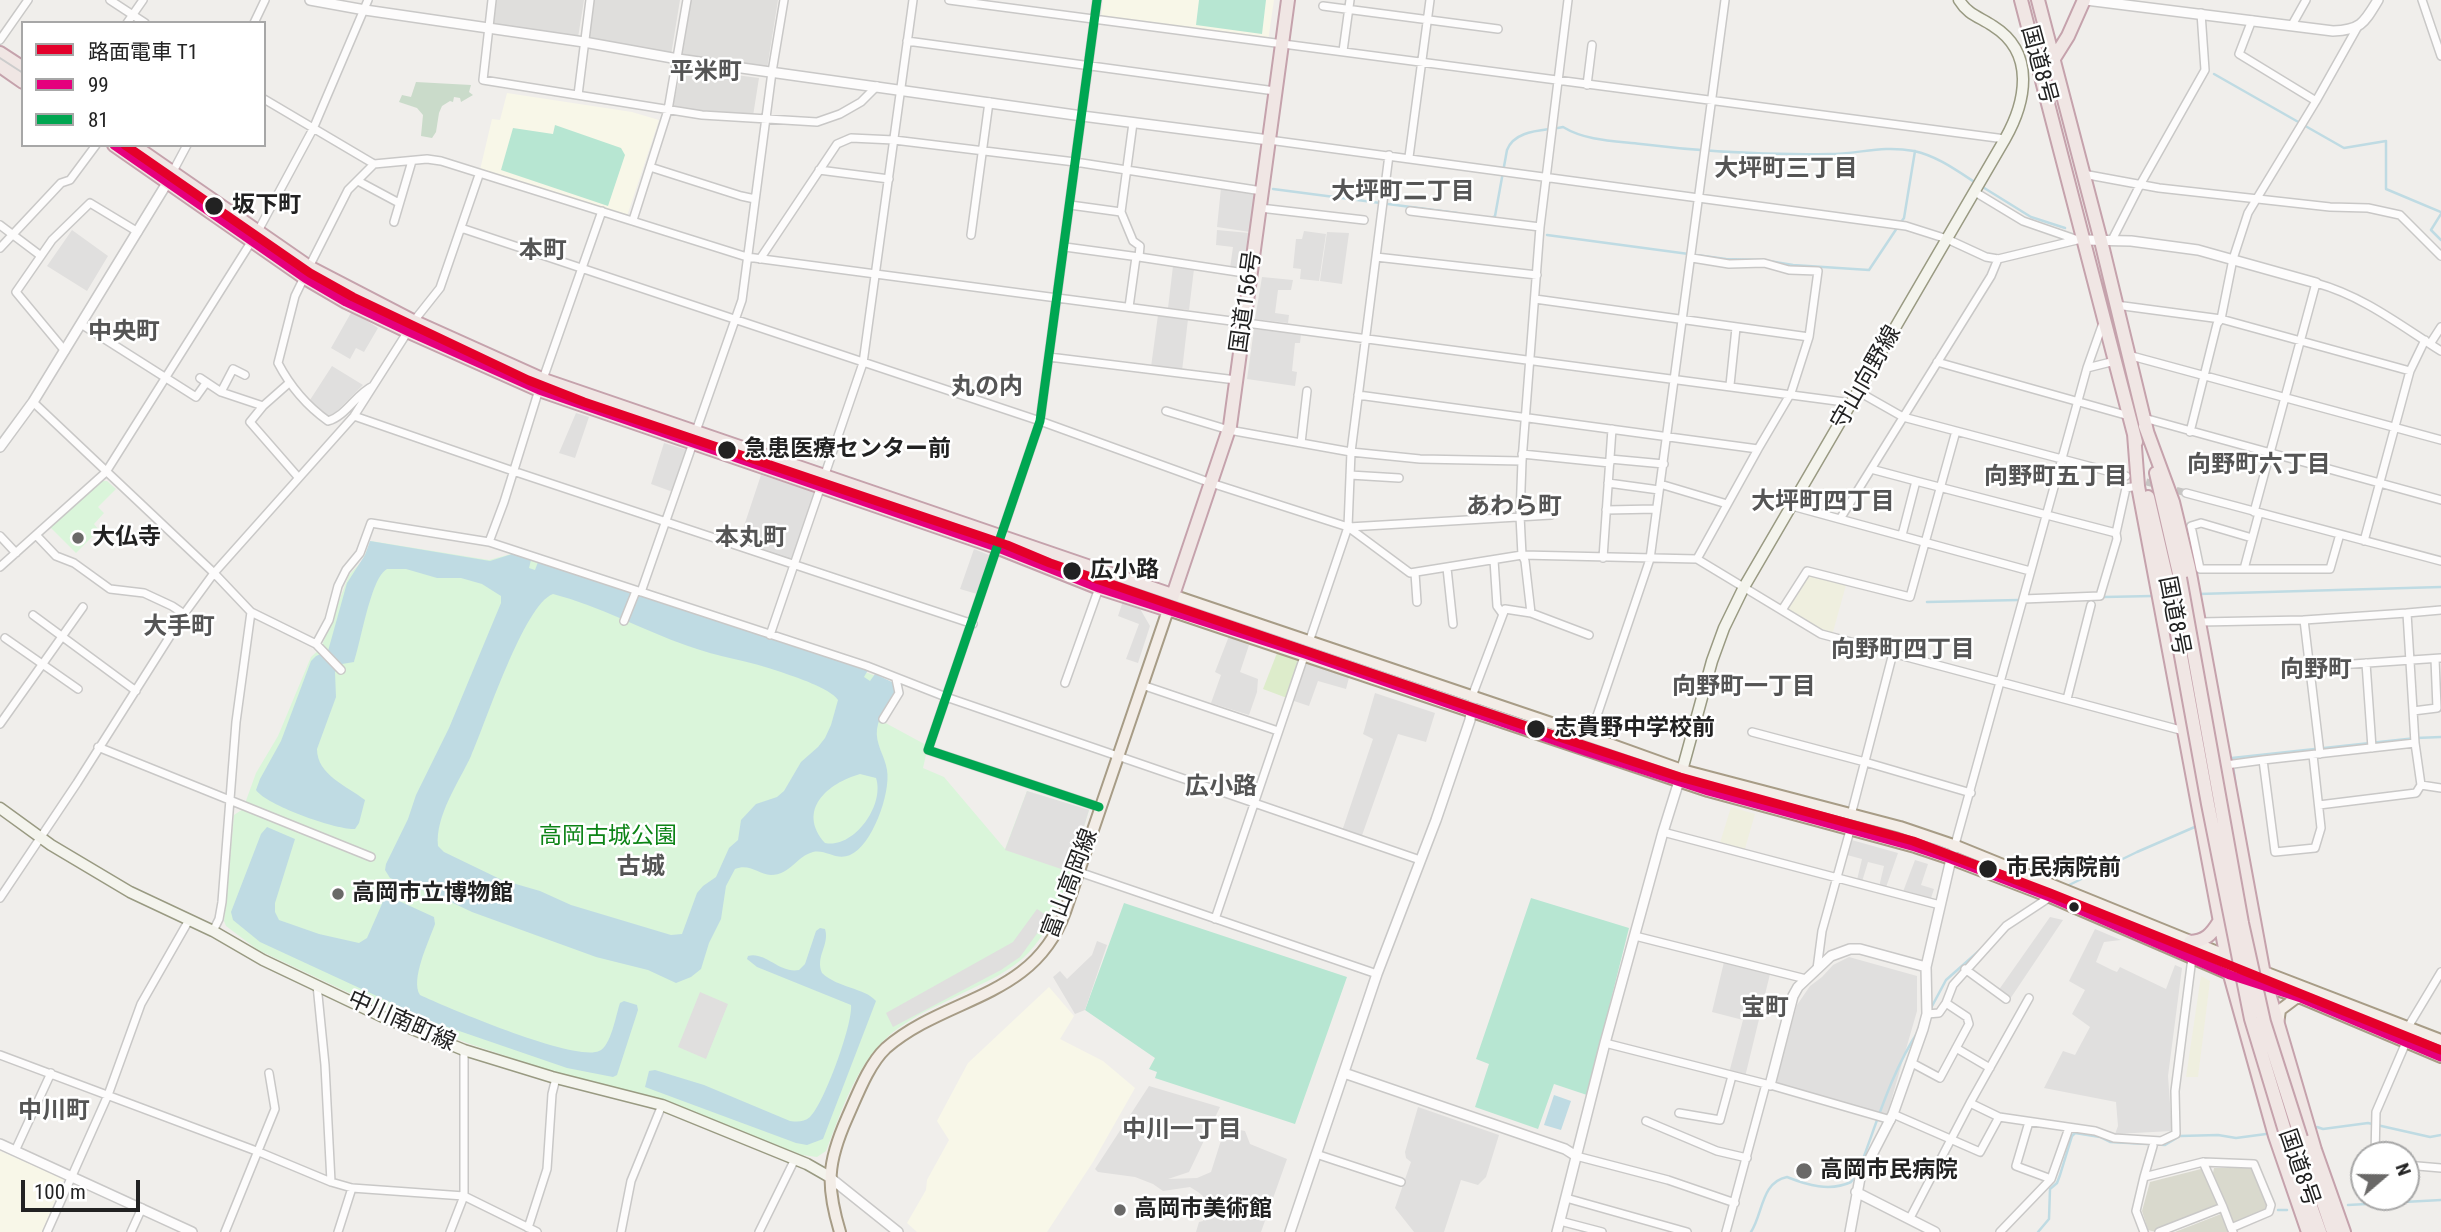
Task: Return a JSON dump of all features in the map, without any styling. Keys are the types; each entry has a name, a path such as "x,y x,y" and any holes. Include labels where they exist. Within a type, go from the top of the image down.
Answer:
{"highway":[{"name":"国道156号","path":"1168,610 1229,430 1288,0"},
{"name":"国道8号","path":"2021,0 2081,240 2105,318 2173,579"},
{"name":"国道8号","path":"2038,0 2083,174 2107,241 2116,305 2144,422 2173,579 2208,804 2251,1019 2295,1140 2333,1232"},
{"path":"2053,60 2085,0"},
{"path":"0,53 21,67"},
{"path":"0,67 21,81"},
{"path":"117,147 255,236 346,302 412,327 541,385 998,542 1172,595"},
{"path":"136,147 169,178"},
{"path":"2144,422 2179,522 2200,622 2263,971 2315,1150 2344,1232"},
{"path":"2134,434 2138,486 2230,975 2275,1136 2309,1231"},
{"path":"998,542 1099,588 1168,610"},
{"path":"2190,942 2202,941 2210,936 2219,922"},
{"name":"国道8号","path":"2295,1140 2309,1231"}],"main road":[{"name":"守山向野線","path":"1679,782 1724,628 1744,587 1975,192 2021,107 2024,87 2015,49 2007,36 1965,10 1959,0"},
{"path":"1172,595 1682,770 1900,827 1956,845 2190,942 2441,1040"},
{"path":"1168,610 1679,782 1951,859 2050,897 2230,975 2301,998 2441,1057"},
{"name":"富山高岡線","path":"840,1232 828,1176 843,1127 884,1051 909,1031 987,993 1033,964 1051,943 1062,921 1168,610"},
{"name":"中川南町線","path":"0,808 106,878 213,931 263,960 385,1018 464,1050 556,1078 662,1105 828,1176"},
{"path":"2277,1025 2280,1010 2296,998 2301,998"}],"street":[{"path":"0,40 28,0"},
{"path":"110,0 142,21"},
{"path":"128,21 143,0"},
{"path":"255,21 265,0"},
{"path":"310,0 678,59 1133,123 1409,157 1893,224 1947,239 1986,257 1998,258 2081,240 2164,245 2233,259 2342,290 2388,315 2441,351"},
{"path":"0,567 106,472 255,236 313,129 368,0"},
{"path":"492,0 483,80 702,115 817,122 840,114 860,102 877,86"},
{"path":"578,95 590,0"},
{"path":"634,220 668,110 687,0"},
{"path":"624,621 639,592 666,522 742,300 784,0"},
{"path":"770,635 863,363 913,0"},
{"path":"949,0 2005,139"},
{"path":"1097,0 1040,421 929,750 1099,807"},
{"path":"1343,51 1350,0"},
{"path":"1409,157 1430,0"},
{"path":"1531,613 1522,555 1522,457 1540,227 1568,0"},
{"path":"1585,751 1650,559 1726,0"},
{"path":"2085,0 2333,31 2357,28"},
{"path":"2292,25 2306,0"},
{"path":"2190,432 2217,324 2221,319 2233,259 2255,199 2316,101 2357,28 2378,0"},
{"path":"2422,0 2441,56"},
{"path":"1324,6 1498,29"},
{"path":"2107,241 2205,71 2201,13"},
{"path":"2252,20 2239,54 2316,101"},
{"path":"907,41 1275,91"},
{"path":"1587,85 1592,45"},
{"path":"266,100 374,164 427,159 441,161 747,257 1852,403"},
{"path":"971,235 989,102"},
{"path":"1129,307 1140,246 1133,241 1121,212 1133,123"},
{"path":"760,259 837,144 851,138 1075,162 1262,191"},
{"path":"0,248 61,183 70,180 95,147"},
{"path":"0,447 65,351 138,232 186,147"},
{"path":"1215,919 1348,527 1351,452 1389,155"},
{"path":"394,222 412,160"},
{"path":"374,164 348,190 337,209 288,320 278,362 289,383 311,409 328,421 336,419 362,392 374,386"},
{"path":"650,167 755,199"},
{"path":"819,170 889,179"},
{"path":"2083,174 2140,185 2330,207 2368,208 2400,215 2441,256"},
{"path":"0,898 184,614 214,573 354,416 440,288 479,175"},
{"path":"358,181 399,203"},
{"path":"1975,192 2023,221 2081,240"},
{"path":"65,351 16,292 52,240 90,203 138,232"},
{"path":"1070,205 1121,212"},
{"path":"1260,208 1364,220"},
{"path":"489,542 602,211"},
{"path":"1410,211 1540,227"},
{"path":"0,225 41,256"},
{"path":"461,228 1348,527 1410,573 1522,555 1697,559 1821,634 2184,731"},
{"path":"1065,247 1251,274"},
{"path":"1376,257 1537,275"},
{"path":"1692,258 1729,264 1764,263 1789,270 1818,271 1809,337 1791,393 1697,559"},
{"path":"1840,519 1991,276 1998,258"},
{"path":"2244,569 2270,454 2316,283"},
{"path":"1535,299 1809,337"},
{"path":"2116,305 2221,319 2410,371"},
{"path":"1850,1232 1860,1178 1892,1117 1927,1014 1926,967 1951,859 2061,458 2087,368 2105,318"},
{"path":"81,324 196,397 203,381 221,392 263,407"},
{"path":"2364,541 2410,371 2441,327"},
{"path":"1730,385 1736,328"},
{"path":"2129,355 2441,440"},
{"path":"1049,357 1236,380"},
{"path":"2087,368 2116,361"},
{"path":"1937,362 2129,416"},
{"path":"221,392 233,369 245,375"},
{"path":"289,383 250,422 298,478"},
{"path":"1301,443 1307,391"},
{"path":"1859,391 1903,417 2126,476"},
{"path":"1358,395 1758,449"},
{"path":"33,402 214,573 251,612 316,644 341,670"},
{"path":"1166,411 1229,430 1351,452 1420,460 1522,457 1664,464"},
{"path":"354,416 973,624"},
{"path":"2144,422 2441,500"},
{"path":"1603,558 1612,429"},
{"path":"1782,610 1807,571 1910,597 1956,431"},
{"path":"1871,469 2116,533"},
{"path":"1350,475 1399,478"},
{"path":"1902,535 1916,481"},
{"path":"1608,483 1660,487 1727,504"},
{"path":"2023,599 2100,596 2118,540 2116,533 2126,488 2138,486"},
{"path":"2186,493 2441,561"},
{"path":"1791,506 2030,571"},
{"path":"1606,510 1656,509"},
{"path":"1348,527 1551,514"},
{"path":"316,644 329,620 338,586 346,570 360,553 371,523 489,542 867,666 896,679 1420,860"},
{"path":"2252,538 2200,523 2191,526 2200,569 2330,569 2340,534"},
{"path":"36,535 56,556 74,563 110,589 144,593 184,614"},
{"path":"0,536 16,553"},
{"path":"1494,560 1497,606 1502,613"},
{"path":"1447,568 1453,624"},
{"path":"1415,573 1417,602"},
{"path":"1065,683 1099,588"},
{"path":"2067,699 2091,605"},
{"path":"0,724 83,607"},
{"path":"1290,1232 1377,974 1452,776 1471,720 1472,698 1502,613 1505,609 1531,613 1589,635"},
{"path":"2200,622 2304,620 2441,610"},
{"path":"213,931 219,919 222,902 236,722 251,612"},
{"path":"2319,805 2416,793 2421,785 2415,739 2407,613"},
{"path":"33,615 136,691"},
{"path":"2263,760 2275,852 2315,848 2321,828 2304,620"},
{"path":"5,638 78,688"},
{"path":"1851,816 1893,653"},
{"path":"2309,667 2438,659 2437,708 2413,711"},
{"path":"2366,663 2371,745"},
{"path":"883,719 899,693 896,679"},
{"path":"1142,685 1278,731"},
{"path":"1752,732 1971,793"},
{"path":"2226,765 2317,755 2415,739"},
{"path":"98,747 370,857"},
{"path":"1557,1232 1662,832 1679,782"},
{"path":"2421,785 2441,788"},
{"path":"1662,832 1940,905"},
{"path":"1817,969 1822,931 1849,834"},
{"path":"1079,872 1377,974"},
{"path":"1927,1014 1939,1013 1953,985 1965,969 2006,926 2050,897"},
{"path":"47,1232 108,1094 141,1004 189,920"},
{"path":"1635,936 1806,979"},
{"path":"1726,1232 1793,996 1806,979 1832,956 1850,948 1926,967"},
{"path":"1970,1103 1999,1117 2095,1131 2114,1138 2161,1141 2176,1134 2175,1091 2193,958"},
{"path":"1965,969 2006,999"},
{"path":"2375,1141 2374,1123 2405,1042 2407,1027 2441,972"},
{"path":"317,985 326,1065 331,1182"},
{"path":"1910,1218 2029,998"},
{"path":"1912,1063 1940,1078 1969,1024 1967,1017 1946,1003"},
{"path":"1605,1043 1892,1117 1980,1152 1999,1117"},
{"path":"1956,1048 1990,1068"},
{"path":"450,1232 464,1196 464,1050"},
{"path":"0,1055 108,1094 331,1182 352,1188 464,1196 537,1232"},
{"path":"15,1151 51,1073"},
{"path":"225,1232 275,1109 269,1073"},
{"path":"1344,1073 1565,1149 1576,1156 1668,1181 1735,1203"},
{"path":"1679,1113 1720,1120 1732,1076"},
{"path":"528,1228 547,1169 551,1105 556,1078"},
{"path":"621,1232 631,1181 662,1105"},
{"path":"1646,1121 1717,1151 1747,1158"},
{"path":"2029,1122 2016,1166 2051,1179"},
{"path":"2000,1232 2051,1179 2069,1128"},
{"path":"0,1144 192,1232"},
{"path":"2144,1232 2136,1211 2153,1146"},
{"path":"1316,1154 1401,1182"},
{"path":"759,1232 795,1160"},
{"path":"2144,1177 2203,1162 2254,1164 2271,1205 2269,1212 2232,1230 2203,1162"},
{"path":"2420,1166 2441,1168"},
{"path":"828,1176 898,1232"},
{"path":"338,1232 352,1188"},
{"path":"1856,1192 1935,1232"},
{"path":"1566,1198 1687,1232"},
{"path":"131,1232 142,1208"},
{"path":"2159,1232 2223,1208"},
{"path":"1560,1222 1602,1232"}],"shaded area":[{"path":"494,0 584,0 577,44 490,30"},
{"path":"590,0 680,0 671,55 584,42"},
{"path":"688,0 778,0 767,69 680,55"},
{"path":"1103,0 1274,0 1268,41 1101,19"},
{"path":"682,68 759,78 753,116 672,108"},
{"path":"507,93 632,112 659,120 626,219 480,170 492,119 500,120"},
{"path":"1221,188 1255,193 1250,232 1217,227"},
{"path":"72,230 108,256 87,291 47,266"},
{"path":"1217,230 1249,233 1243,270 1230,268 1233,247 1216,245"},
{"path":"1304,231 1326,234 1319,281 1300,279 1301,269 1293,268 1296,239 1302,239"},
{"path":"1327,232 1349,233 1342,284 1320,281"},
{"path":"1173,266 1194,269 1189,310 1168,308"},
{"path":"1262,277 1293,280 1291,290 1278,290 1275,313 1289,315 1288,323 1255,319"},
{"path":"352,311 378,328 364,352 356,348 350,359 331,348"},
{"path":"1158,315 1188,319 1182,371 1151,367"},
{"path":"1254,329 1301,334 1300,343 1295,343 1292,371 1297,372 1295,386 1247,379"},
{"path":"332,366 363,385 328,417 310,400"},
{"path":"576,413 589,417 575,458 559,453"},
{"path":"664,443 687,450 673,492 651,484"},
{"path":"761,475 815,492 793,561 738,544"},
{"path":"974,549 989,555 990,558 977,594 960,589"},
{"path":"1123,601 1139,607 1150,626 1138,663 1126,659 1139,624 1118,616"},
{"path":"1229,636 1249,645 1240,672 1258,679 1257,692 1249,715 1211,703 1221,675 1215,672"},
{"path":"1308,660 1350,674 1346,689 1318,681 1309,706 1291,700"},
{"path":"1375,693 1435,713 1426,742 1398,734 1360,841 1341,834 1373,739 1363,734"},
{"path":"1027,791 1089,810 1070,872 1005,850"},
{"path":"1848,839 1898,853 1884,893 1878,891 1884,866 1868,862 1861,885 1856,884 1862,859 1847,855 1841,881 1837,879"},
{"path":"1915,860 1928,864 1921,885 1934,889 1929,904 1901,897"},
{"path":"1037,909 1049,917 1020,957 1001,970 893,1027 886,1013 1013,942"},
{"path":"2050,917 2063,920 2010,999 1998,991"},
{"path":"2095,929 2121,940 2104,942 2096,962 2112,970 2117,972 2120,967 2166,989 2175,965 2182,968 2168,1076 2172,1131 2115,1134 2118,1126 2116,1102 2044,1088 2063,1051 2075,1055 2090,1027 2072,1014 2085,990 2069,981"},
{"path":"1097,941 1107,945 1085,1010 1075,1014 1053,977 1060,971 1067,979 1092,955"},
{"path":"1849,957 1917,976 1917,1011 1887,1115 1775,1085 1797,1005 1810,986 1833,965"},
{"path":"1724,962 1770,974 1745,1077 1729,1073 1743,1020 1712,1012"},
{"path":"1049,987 1074,1016 1060,1039 1103,1061 1135,1088 1093,1162 1047,1232 917,1232 907,1223 949,1140 937,1121 968,1063"},
{"path":"700,992 728,1004 706,1059 678,1047"},
{"path":"1149,1086 1220,1107 1189,1172 1168,1179 1197,1178 1211,1172 1224,1131 1229,1128 1245,1131 1250,1144 1287,1159 1261,1232 1196,1232 1199,1222 1203,1221 1206,1207 1203,1196 1190,1187 1163,1191 1135,1177 1098,1172 1095,1169"},
{"path":"1418,1107 1499,1135 1486,1177 1478,1185 1461,1180 1444,1232 1414,1232 1395,1208 1411,1162 1406,1158 1405,1152"},
{"path":"0,1151 64,1179 42,1232 0,1232"},
{"path":"2214,1168 2252,1168 2270,1207 2268,1212 2233,1224 2213,1173"},
{"path":"2205,1170 2218,1206 2156,1232 2148,1230 2142,1211 2150,1182"},
{"path":"2221,1214 2225,1216 2231,1232 2175,1232"}],"green space":[{"path":"1199,0 1266,0 1262,34 1196,25"},
{"path":"416,82 471,85 469,92 473,95 461,102 460,98 454,97 453,102 442,106 432,138 421,136 423,115 417,108 399,102 402,95 411,97"},
{"path":"555,125 621,148 625,155 608,206 501,170 513,128 553,134"},
{"path":"103,481 116,489 98,507 104,513 94,524 99,530 76,553 49,526"},
{"name":"高岡古城公園","path":"371,541 489,560 511,554 803,648 894,683 880,720 928,746 923,768 944,777 1005,849 1027,791 1089,810 1072,869 1047,928 1022,959 1006,971 911,1019 890,1035 865,1063 847,1097 826,1151 817,1157 802,1155 669,1103 560,1074 467,1043 396,1015 258,950 226,926 224,921 234,815 243,809 256,773 278,736 311,657 321,648 349,575 362,561"},
{"path":"1810,575 1846,585 1830,635 1787,609"},
{"path":"1277,653 1300,661 1287,698 1263,689"},
{"path":"1731,807 1755,814 1744,852 1719,846"},
{"path":"1531,898 1629,928 1587,1095 1554,1084 1538,1129 1475,1107 1489,1064 1476,1059"},
{"path":"1124,903 1347,977 1295,1124 1155,1078 1157,1072 1149,1069 1155,1058 1085,1010"},
{"path":"2201,976 2210,981 2198,1077 2186,1077"}],"water":[{"path":"370,541 490,561 512,554 531,560 529,568 535,570 538,562 849,663 868,670 864,677 870,681 875,674 894,683 897,690 882,714 877,729 877,740 887,770 886,792 878,818 866,841 850,855 836,856 822,852 807,854 778,874 771,875 749,868 735,869 726,886 721,919 709,943 701,969 676,983 648,970 596,957 472,912 390,878 385,870 386,864 449,728 501,603 501,596 482,584 461,578 437,578 406,569 387,569 381,574 371,597 354,662 342,664 335,672 336,697 317,749 318,758 327,773 365,800 355,829 318,821 273,803 256,790 281,741 311,661 328,651 347,583 365,555","holes":["553,594 688,646 803,680 828,691 838,700 825,738 801,762 784,791 777,797 756,804 741,820 738,840 729,848 716,877 697,893 682,934 671,935 571,905 540,891 502,880 444,852 438,846 444,811 471,756 506,667 530,619","860,774 876,778 878,789 871,812 865,823 846,839 825,843 817,831 815,809 827,791"]},
{"path":"267,827 295,839 275,903 279,920 319,934 359,943 367,938 385,897 388,896 434,917 435,924 417,980 420,995 511,1032 565,1049 599,1051 610,1037 620,1003 624,1001 637,1005 638,1010 617,1075 613,1077 567,1068 433,1022 260,942 233,920 231,912 261,834"},
{"path":"825,929 826,935 820,961 822,973 876,1001 823,1139 807,1145 796,1143 645,1087 649,1071 655,1070 704,1085 790,1121 801,1121 810,1117 823,1097 836,1063 847,1029 851,1005 757,967 747,959 748,956 754,955 785,969 799,970 805,964 816,931"},
{"path":"1554,1095 1571,1101 1561,1130 1544,1125"}],"waterway":[{"path":"2214,74 2344,148 2386,141 2386,189 2441,212"},
{"path":"1491,218 1495,216 1507,150 1511,143 1531,132 1563,127 1601,140 1712,151 1805,154 1840,154 1881,149 1914,151 1954,168 1976,183"},
{"path":"1901,222 1904,218 1915,151"},
{"path":"1981,186 2031,217 2065,228"},
{"path":"1273,189 1457,213"},
{"path":"2441,214 2431,230 2441,240"},
{"path":"1547,235 1726,259 1869,270 1897,228"},
{"path":"2198,594 2441,587"},
{"path":"2104,597 2153,596"},
{"path":"1927,602 2019,600"},
{"path":"2239,810 2232,758 2441,737"},
{"path":"2067,886 2197,826"},
{"path":"1931,1008 1946,980 1980,950"},
{"path":"1751,1232 1767,1192 1778,1180 1787,1177 1811,1185 1835,1187 1851,1182 1857,1175 1892,1082 1919,1030"},
{"path":"2317,1127 2323,1129 2368,1123 2430,1137 2441,1135"},
{"path":"2038,1232 2049,1219 2050,1189 2057,1183 2075,1133 2100,1137 2110,1142 2165,1145 2180,1136 2218,1135 2236,1138 2266,1134"},
{"path":"2348,1205 2441,1200"},
{"path":"2278,1210 2287,1210"}],"tunnel":[{"path":"2136,479 2186,493"}],"tram line":[{"path":"0,58 21,72"},
{"name":"T1","path":"128,147 310,273 353,297 528,380 584,402 1680,777 1913,841 2441,1050"},
{"path":"569,395 657,426"},
{"path":"1023,550 1699,780 1936,845 2441,1047"}],"transit line":[{"name":"81","path":"1097,0 1040,421 928,750 1099,807"},
{"name":"99","path":"117,147 305,278 346,302 539,390 996,547 1099,588 1305,654 1585,751 1708,791 1951,859 2050,897 2230,975 2301,998 2441,1057"}],"place":[{"name":"坂下町","path":"214,206"},
{"name":"急患医療センター前","path":"727,450"},
{"name":"大仏寺","path":"78,538"},
{"name":"広小路","path":"1072,571"},
{"name":"志貴野中学校前","path":"1536,729"},
{"name":"市民病院前","path":"1988,869"},
{"name":"高岡市立博物館","path":"338,894"},
{"name":"高岡市民病院","path":"1804,1171"},
{"name":"高岡市美術館","path":"1120,1210"}],"district":[{"name":"平米町","path":"706,73"},
{"name":"大坪町三丁目","path":"1786,170"},
{"name":"大坪町二丁目","path":"1403,193"},
{"name":"本町","path":"543,252"},
{"name":"中央町","path":"124,333"},
{"name":"丸の内","path":"987,388"},
{"name":"向野町六丁目","path":"2259,466"},
{"name":"向野町五丁目","path":"2056,478"},
{"name":"大坪町四丁目","path":"1823,503"},
{"name":"あわら町","path":"1514,508"},
{"name":"本丸町","path":"751,539"},
{"name":"大手町","path":"179,628"},
{"name":"向野町四丁目","path":"1903,651"},
{"name":"向野町","path":"2316,671"},
{"name":"向野町一丁目","path":"1744,688"},
{"name":"広小路","path":"1221,788"},
{"name":"古城","path":"641,868"},
{"name":"宝町","path":"1765,1009"},
{"name":"中川町","path":"54,1112"},
{"name":"中川一丁目","path":"1182,1131"}]}
